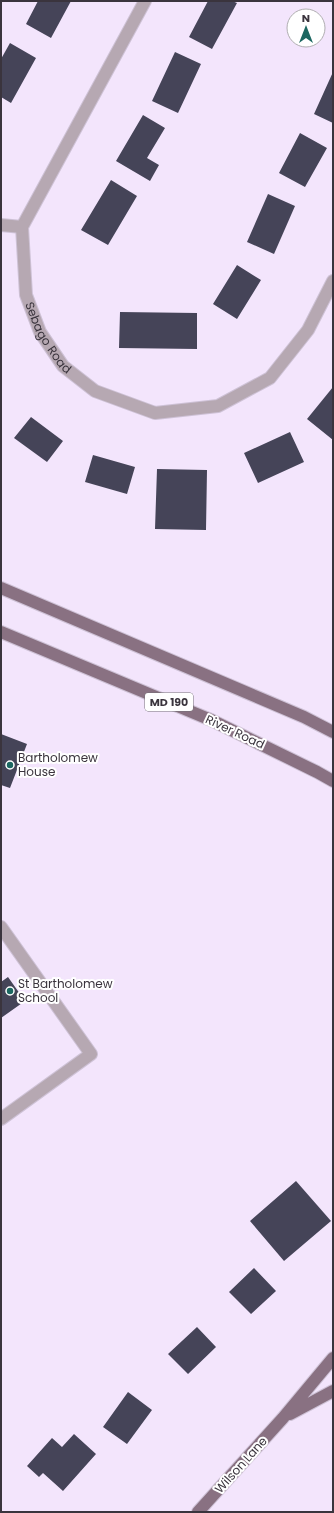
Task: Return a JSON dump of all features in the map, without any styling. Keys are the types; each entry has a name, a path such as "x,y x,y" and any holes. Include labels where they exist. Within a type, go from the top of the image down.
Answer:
{"main road":[{"path":"1,588 304,717 333,732"},
{"name":"River Road","path":"1,632 211,720 333,781"},
{"name":"Wilson Lane","path":"198,1512 284,1418 333,1358"},
{"name":"Wilson Lane","path":"284,1418 333,1390"}],"street":[{"path":"1,225 22,226 145,1"},
{"name":"Sebago Road","path":"22,226 26,295 40,332 63,366 95,391 155,413 218,406 270,378 308,330 333,281"},
{"path":"1,927 91,1054 1,1119"}],"building":[{"path":"38,1 71,1 51,38 26,24"},
{"path":"208,1 232,1 237,3 212,49 189,37"},
{"path":"10,43 36,58 11,103 1,97 1,59"},
{"path":"175,52 201,64 178,113 152,101"},
{"path":"333,72 333,123 314,114"},
{"path":"143,115 165,128 147,158 159,165 150,181 116,161"},
{"path":"300,133 327,148 305,187 279,173"},
{"path":"111,180 137,196 108,245 81,230"},
{"path":"268,194 295,206 274,254 247,242"},
{"path":"237,265 261,280 237,319 213,304"},
{"path":"120,312 197,313 197,349 119,348"},
{"path":"333,387 333,440 307,419"},
{"path":"31,417 63,441 47,462 14,438"},
{"path":"290,432 304,462 258,483 244,453"},
{"path":"93,455 135,467 127,494 85,482"},
{"path":"157,469 207,470 206,530 155,529"},
{"name":"Bartholomew House","path":"1,734 27,744 10,788 1,785"},
{"name":"St Bartholomew School","path":"8,977 25,1001 1,1018 1,982"},
{"path":"296,1181 331,1221 284,1261 250,1221"},
{"path":"254,1268 276,1291 251,1314 229,1292"},
{"path":"197,1327 216,1347 188,1374 168,1354"},
{"path":"128,1392 152,1410 127,1444 103,1427"},
{"path":"74,1434 96,1454 63,1491 43,1473 39,1477 27,1466 52,1438 62,1447"}],"place":[{"name":"Bartholomew House","path":"10,765"},
{"name":"St Bartholomew School","path":"10,991"}]}
